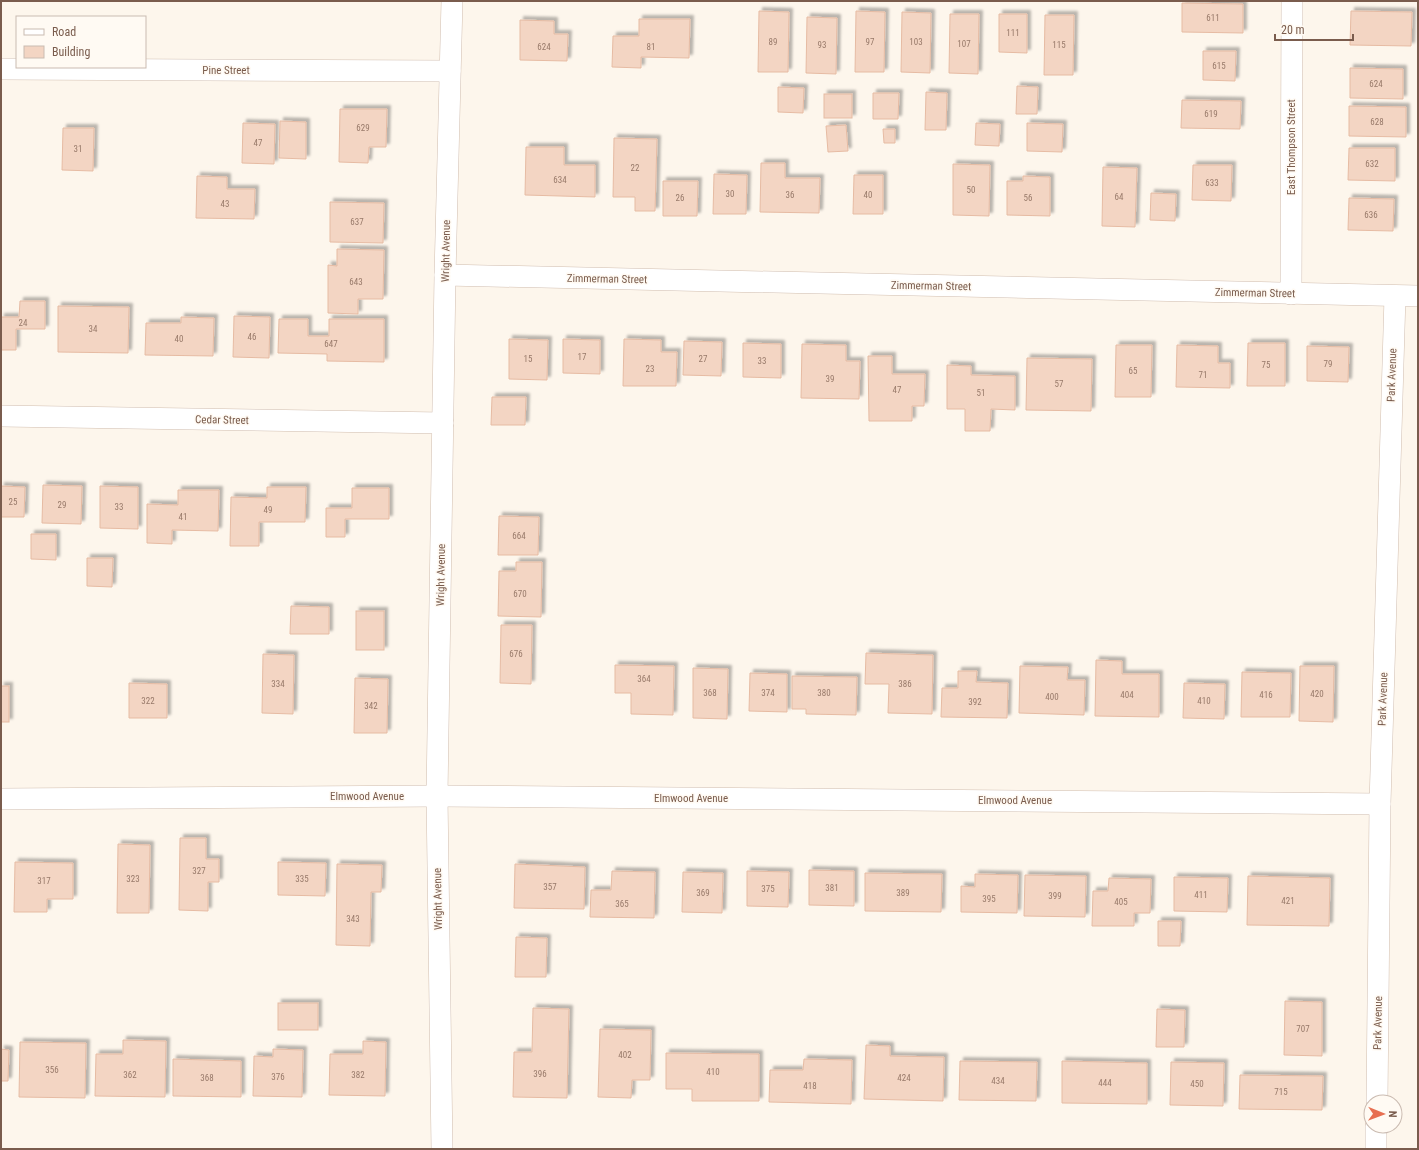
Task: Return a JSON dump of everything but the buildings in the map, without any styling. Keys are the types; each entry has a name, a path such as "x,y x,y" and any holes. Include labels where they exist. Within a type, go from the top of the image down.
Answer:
{"street":[{"name":"Wright Avenue","path":"442,1149 437,796 444,423 445,275 452,1"},
{"name":"East Thompson Street","path":"1291,294 1292,1"},
{"name":"Pine Street","path":"1,69 450,71"},
{"name":"Zimmerman Street","path":"445,275 1418,296"},
{"name":"Park Avenue","path":"1377,1094 1380,804 1395,296"},
{"name":"Cedar Street","path":"1,416 444,423"},
{"name":"Elmwood Avenue","path":"1,799 437,796 1380,804"},
{"path":"1376,1134 1376,1149"}]}
